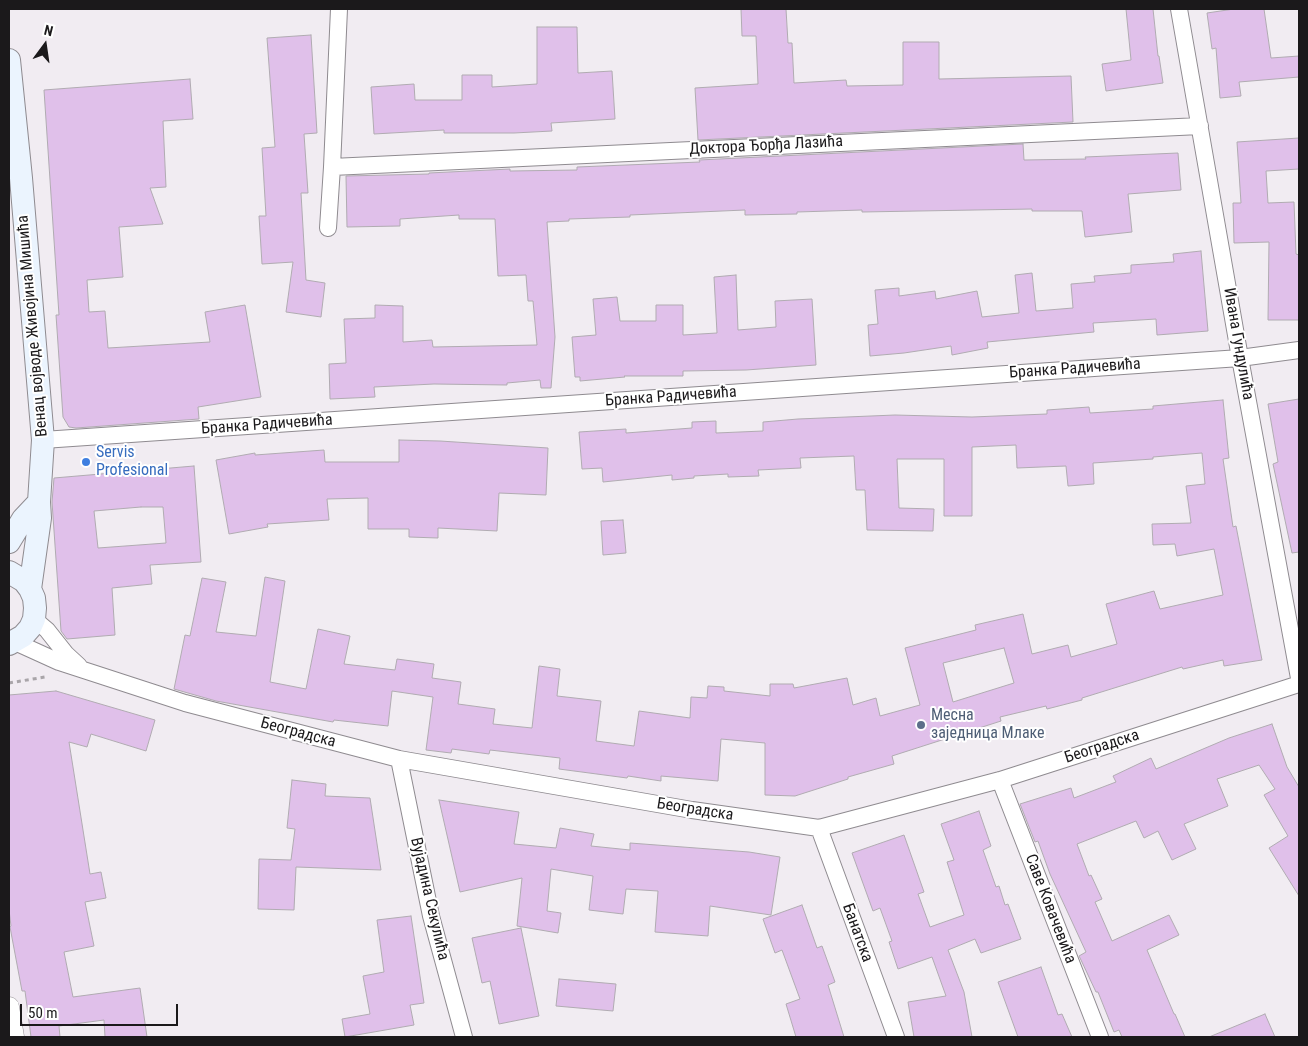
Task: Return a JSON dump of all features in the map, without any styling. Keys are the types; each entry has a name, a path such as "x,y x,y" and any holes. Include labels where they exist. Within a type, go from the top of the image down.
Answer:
{"main road":[{"name":"Венац војводе Живојина Мишића","path":"9,60 15,179 43,440 39,502 40,518 30,589 34,598 34,619"},
{"path":"9,542 23,519 39,502"},
{"path":"9,572 24,581 30,589"},
{"path":"11,643 23,636 30,628 34,619"}],"street":[{"path":"328,228 339,9"},
{"name":"Ивана Гундулића","path":"1180,9 1240,358 1299,678"},
{"name":"Доктора Ђорђа Лазића","path":"332,167 1200,126"},
{"name":"Бранка Радичевића","path":"43,440 1240,358 1299,350"},
{"name":"Београдска","path":"34,619 47,630 66,654 84,671"},
{"name":"Београдска","path":"11,643 84,671 185,703 399,759 692,810 819,828 1000,780 1299,684"},
{"name":"Вујадина Секулића","path":"399,759 431,916 464,1037"},
{"name":"Саве Ковачевића","path":"1000,780 1100,1037"},
{"name":"Банатска","path":"819,828 896,1037"},
{"path":"9,1007 14,1037"}],"building":[{"path":"741,9 786,9 788,43 792,43 794,83 846,80 847,86 903,85 903,42 939,42 939,79 1071,76 1073,122 698,140 695,88 758,84 756,36 742,36"},
{"path":"1126,9 1153,9 1163,83 1106,91 1102,64 1131,60"},
{"path":"1234,9 1264,9 1271,58 1299,56 1299,77 1239,82 1241,96 1220,98 1216,48 1212,49 1207,13"},
{"path":"537,27 577,27 578,73 612,71 615,119 551,123 552,131 444,133 444,130 374,134 371,87 414,84 415,100 462,100 462,75 492,75 492,87 537,84"},
{"path":"311,35 317,133 304,134 308,193 301,193 306,280 325,283 321,317 286,312 293,262 262,264 259,216 266,216 262,148 275,147 267,38"},
{"path":"190,79 193,119 163,121 166,187 150,188 163,224 119,227 123,277 87,280 89,312 105,311 108,348 210,342 205,312 245,305 261,397 198,407 199,419 69,427 63,417 56,315 59,315 44,90"},
{"path":"1299,138 1299,169 1266,171 1268,203 1294,202 1296,254 1299,255 1299,320 1268,320 1269,242 1234,243 1233,203 1241,203 1237,142"},
{"path":"1023,144 1024,160 1086,159 1085,157 1178,153 1181,190 1128,194 1132,232 1085,237 1082,211 1032,211 1032,209 862,212 862,210 745,215 745,210 630,215 630,217 569,219 569,221 547,222 555,337 551,388 541,388 540,380 507,383 507,385 434,384 374,387 375,397 330,399 329,364 346,363 344,319 375,318 375,305 403,306 403,342 432,340 433,347 537,345 533,301 528,301 526,275 498,276 495,219 459,219 459,215 400,219 400,226 347,227 346,176 429,174 510,169 510,171 577,170 577,167"},
{"path":"1201,251 1208,331 1157,335 1156,319 1093,323 1094,332 987,342 988,348 952,355 951,346 870,356 868,325 878,324 875,290 899,288 899,296 935,291 936,299 977,291 982,317 1019,313 1015,275 1032,273 1036,311 1073,308 1071,284 1095,282 1094,276 1131,273 1131,265 1174,262 1173,254"},
{"path":"736,275 738,330 776,327 775,301 812,299 816,365 746,370 683,371 683,376 624,376 580,381 580,377 575,377 572,337 596,335 593,299 617,297 620,321 656,321 656,305 683,305 683,335 717,333 714,277"},
{"path":"1299,399 1299,552 1292,553 1273,464 1278,462 1268,404"},
{"path":"1223,400 1229,458 1223,459 1233,527 1236,526 1262,660 1224,666 1223,660 1183,669 1182,667 1082,698 1082,700 1047,709 1046,706 1000,717 1001,721 892,756 894,764 848,777 848,779 795,796 765,795 765,743 721,739 718,781 661,776 661,781 628,776 627,778 559,769 560,758 490,750 489,754 452,749 451,753 426,750 433,697 392,691 388,726 334,720 333,722 216,701 174,689 185,635 190,636 202,578 226,582 216,632 256,636 265,577 285,581 270,682 306,689 318,629 350,636 344,664 395,670 397,659 434,664 432,678 461,682 458,704 495,709 493,724 532,728 539,666 560,669 557,696 601,701 596,741 634,746 639,711 690,718 691,697 707,698 708,686 724,687 724,691 770,696 770,684 793,684 794,688 847,678 853,705 876,698 880,716 920,705 905,648 976,630 975,625 1023,614 1032,654 1068,645 1071,657 1117,644 1106,604 1154,591 1160,609 1223,595 1214,549 1177,556 1175,544 1153,545 1152,524 1191,523 1186,486 1205,484 1202,453 1093,463 1094,484 1068,486 1066,466 1017,468 1016,445 972,447 972,516 944,516 944,459 897,459 899,508 934,509 933,531 867,530 865,490 856,490 854,456 800,458 801,468 758,470 759,476 728,477 728,474 694,476 694,478 672,480 672,475 603,482 602,468 582,469 579,432 626,429 626,433 692,428 692,422 716,421 716,433 763,431 763,422 798,419 895,415 972,417 1047,414 1047,410 1089,407 1090,413 1153,409 1153,406","holes":["1004,648 1014,683 953,702 943,663"]},
{"path":"399,440 548,448 546,495 499,493 497,531 438,528 438,538 409,537 409,529 368,529 368,498 327,499 329,520 267,524 268,527 229,534 216,460 255,453 255,455 324,450 325,462 399,462"},
{"path":"194,466 201,562 150,565 152,584 112,588 115,635 67,639 61,631 52,502 54,478","holes":["163,507 166,543 98,548 94,511"]},
{"path":"623,520 626,553 603,555 601,521"},
{"path":"56,691 155,720 146,751 91,734 87,747 69,742 90,874 101,872 106,898 85,902 94,946 64,952 73,997 140,988 147,1037 105,1037 104,1020 59,1026 60,1037 31,1037 25,991 22,991 10,927 9,695"},
{"path":"1272,724 1287,767 1299,787 1299,896 1269,848 1288,836 1264,795 1275,789 1259,765 1217,779 1228,806 1184,824 1196,849 1172,860 1158,831 1144,838 1136,821 1077,844 1089,876 1091,875 1102,899 1095,902 1112,941 1169,915 1179,935 1147,950 1185,1037 1122,1037 1119,1030 1114,1032 1098,992 1096,992 1079,956 1086,952 1050,874 1038,841 1035,842 1020,804 1071,788 1074,798 1116,782 1113,776 1151,758 1156,769 1229,738"},
{"path":"292,780 326,784 325,796 370,798 381,870 296,867 294,910 258,909 259,859 291,860 295,829 287,828"},
{"path":"439,800 519,812 514,844 556,848 560,828 594,834 591,846 630,850 630,843 749,852 780,857 771,915 710,906 708,936 655,932 658,891 626,889 623,914 589,910 593,876 551,869 547,911 561,913 558,933 517,926 522,878 460,892"},
{"path":"979,811 991,846 983,850 996,887 999,886 1005,905 1008,904 1021,939 981,953 975,939 948,950 964,992 972,1037 914,1037 908,1002 946,996 932,957 898,969 889,942 892,941 880,908 873,911 852,853 904,835 924,892 918,894 930,927 964,915 947,862 954,860 941,824"},
{"path":"802,905 817,948 822,946 835,982 828,985 844,1037 796,1037 786,1004 800,999 782,950 775,953 763,919"},
{"path":"411,916 424,1003 410,1005 414,1025 345,1037 342,1019 370,1014 363,976 384,972 377,920"},
{"path":"521,928 539,1016 499,1024 490,981 482,983 472,938"},
{"path":"1041,967 1058,1015 1062,1014 1072,1037 1018,1037 998,982"},
{"path":"559,979 616,984 613,1011 556,1006"},
{"path":"1265,1014 1275,1037 1209,1037"}],"place":[{"name":"Servis Profesional","path":"86,462"},
{"name":"Месна заједница Млаке","path":"921,725"}]}
